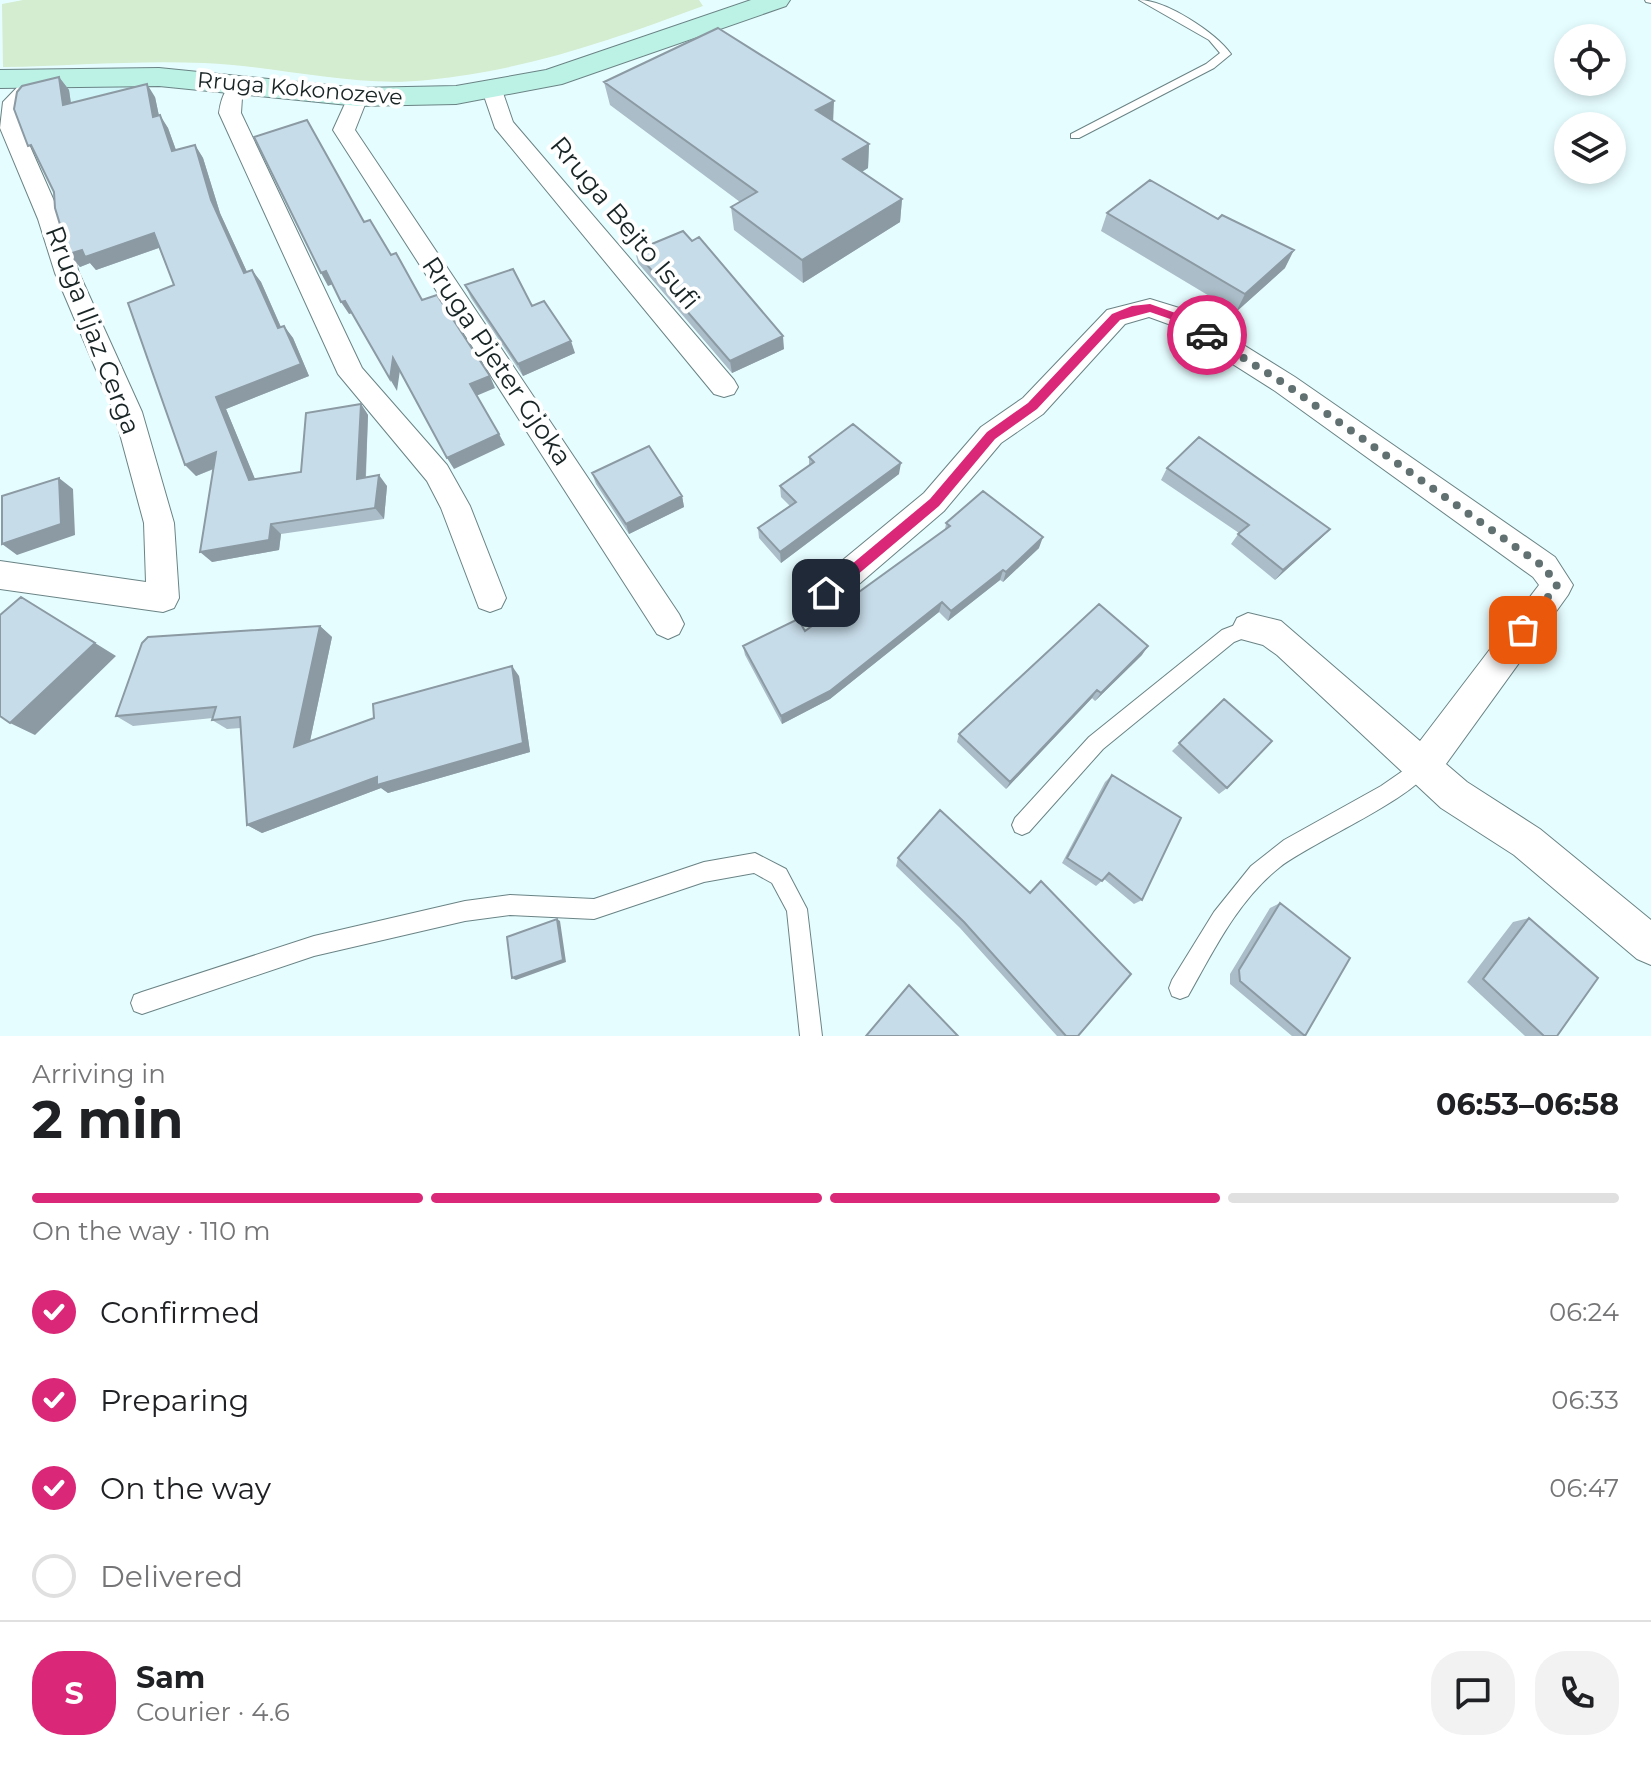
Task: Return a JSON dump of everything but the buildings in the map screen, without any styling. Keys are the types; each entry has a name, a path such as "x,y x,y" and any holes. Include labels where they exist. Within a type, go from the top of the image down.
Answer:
{"street":[{"name":"Rruga Kokonozeve","path":"0,79 130,76 243,83 358,97 427,97 492,90 579,70 777,0"},
{"name":"Rruga Iljaz Cerga","path":"0,575 163,598 159,523 128,412 67,273 45,206 10,126 14,102 37,78"},
{"path":"243,83 232,97 230,113 351,374 437,473 455,506 490,598"},
{"name":"Rruga Bejto Isufi","path":"492,90 503,123 724,387"},
{"name":"Rruga Pjeter Gjoka","path":"358,97 344,130 668,624"},
{"path":"826,593 934,502 991,435 1033,406 1116,317 1132,310 1150,308 1180,318 1285,384 1544,567 1557,585 1423,766"},
{"path":"1248,628 1270,631 1289,644 1454,795 1527,842 1651,945"}],"lane":[{"path":"1075,136 1210,66 1226,54 1213,38 1144,0"},
{"path":"1022,825 1096,743 1216,645 1248,628"},
{"path":"1180,988 1239,891 1273,860 1398,789 1423,766"},
{"path":"142,1003 314,946 450,914 510,905 594,909 704,872 755,863 779,876 797,909 811,1036"}],"shaded area":[{"path":"135,86 136,95 73,117 39,87"}],"green space":[{"path":"23,0 699,0 703,6 602,42 535,61 465,75 400,82 179,62 3,67 2,4"}],"way so far":[{"path":"1207,335 1285,384 1544,567 1557,585 1523,630"}],"route":[{"path":"826,593 934,502 991,435 1033,406 1116,317 1132,310 1150,308 1180,318 1207,335"}]}
